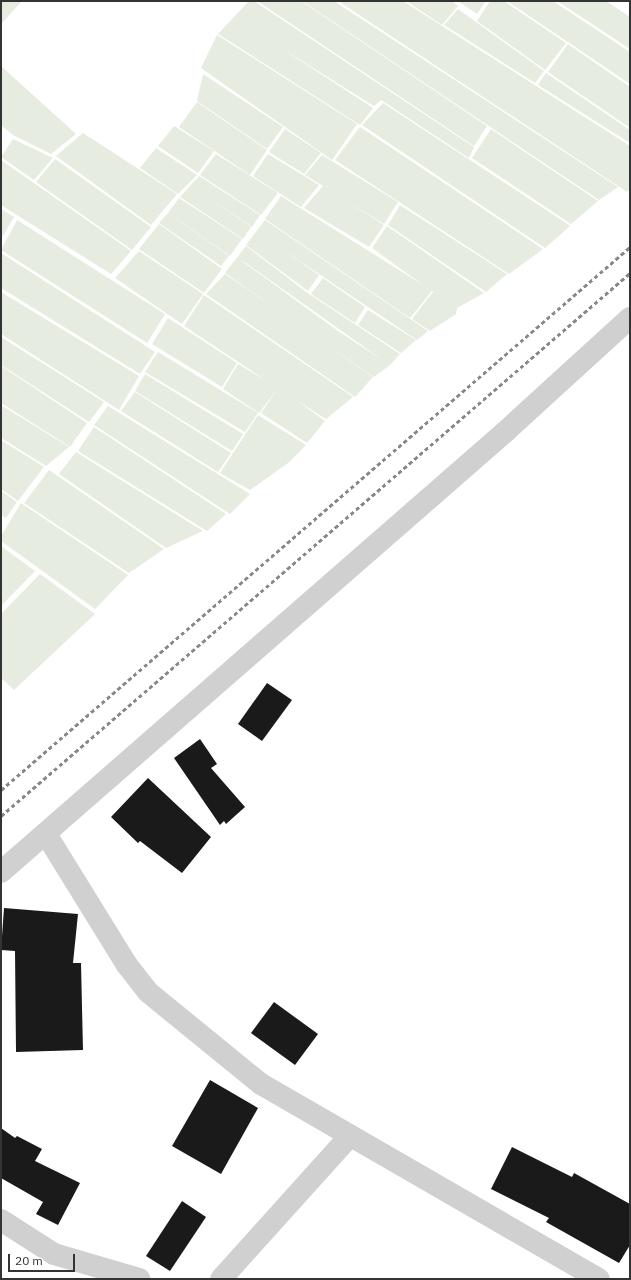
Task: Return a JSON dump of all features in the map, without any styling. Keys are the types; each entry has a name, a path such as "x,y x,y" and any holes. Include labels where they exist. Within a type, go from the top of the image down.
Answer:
{"street":[{"path":"1,872 505,432 630,318"},
{"path":"46,834 127,965 148,992 261,1084 349,1137 599,1279"},
{"path":"222,1279 349,1137"},
{"path":"1,1220 54,1254 139,1279"}],"shaded area":[{"path":"1,1 22,1 1,24"},
{"path":"249,1 254,1 474,147 469,158 381,100 374,106 278,46 373,108 360,125 218,34"},
{"path":"257,1 301,1 487,126 474,146"},
{"path":"302,1 334,1 618,187 599,200"},
{"path":"338,1 403,1 630,146 630,188 627,192"},
{"path":"406,1 452,1 458,6 442,25"},
{"path":"458,1 486,1 477,14"},
{"path":"490,1 504,1 566,43 545,70 477,21"},
{"path":"507,1 553,1 630,52 630,84"},
{"path":"557,1 606,1 630,17 630,49"},
{"path":"458,9 544,71 535,83 444,25"},
{"path":"217,35 357,124 332,160 201,68"},
{"path":"568,44 630,87 630,128 548,72"},
{"path":"1,66 76,134 51,154 13,135 1,125"},
{"path":"546,73 630,130 630,143 538,85"},
{"path":"203,74 283,127 267,149 197,101"},
{"path":"197,102 267,150 250,175 179,127"},
{"path":"383,103 570,226 545,248 362,125"},
{"path":"174,126 214,151 198,173 158,146"},
{"path":"360,127 543,249 509,274 335,160"},
{"path":"285,129 321,153 304,174 269,152"},
{"path":"491,129 598,201 571,224 472,158"},
{"path":"83,133 177,194 151,225 56,156"},
{"path":"13,139 53,158 34,180 1,157"},
{"path":"156,148 197,175 178,194 140,168"},
{"path":"216,154 278,193 261,215 200,175"},
{"path":"268,154 319,185 301,207 253,176"},
{"path":"322,155 398,202 384,224 343,199 384,225 369,247 304,208 323,186 305,175"},
{"path":"55,159 151,227 132,250 36,182"},
{"path":"1,160 131,251 111,274 1,205"},
{"path":"199,176 260,215 252,227 203,194 251,227 243,239 180,197"},
{"path":"281,196 423,285 372,248 387,226 484,293 457,308 456,314 430,331 412,319 433,292 449,303 432,291 410,318 265,219"},
{"path":"179,198 242,239 230,256 168,213"},
{"path":"400,205 507,274 486,292 388,225"},
{"path":"1,209 14,217 1,239"},
{"path":"168,213 229,256 221,266 159,223"},
{"path":"17,220 165,314 147,343 1,250"},
{"path":"265,220 428,331 417,340 276,245 319,275 308,291 246,245"},
{"path":"159,224 222,269 204,293 139,249"},
{"path":"246,246 309,294 400,354 390,365 374,377 318,338 373,377 355,397 206,294 225,274 280,311 225,273","holes":["243,261 384,361 338,331"]},
{"path":"139,251 203,294 182,324 115,278"},
{"path":"1,253 155,352 140,374 1,288"},
{"path":"323,278 365,307 355,323 311,294"},
{"path":"1,292 139,376 119,410 1,334"},
{"path":"204,295 353,397 326,419 296,400 325,421 307,443 261,413 278,388 259,413 223,389 238,364 267,381 184,326"},
{"path":"368,310 416,340 401,353 358,325"},
{"path":"168,318 237,363 222,387 152,344"},
{"path":"1,337 104,402 89,422 1,365"},
{"path":"158,352 258,413 245,432 145,372"},
{"path":"1,366 87,423 70,447 1,403"},
{"path":"145,374 243,434 232,451 135,391"},
{"path":"135,392 231,453 218,472 121,411"},
{"path":"1,405 69,447 46,466 1,438"},
{"path":"108,406 250,494 230,514 94,425"},
{"path":"258,415 306,445 288,463 250,490 220,473"},
{"path":"94,427 226,514 207,531 78,451"},
{"path":"1,440 44,467 18,501 1,489"},
{"path":"76,452 203,531 166,548 59,474"},
{"path":"49,470 164,549 129,573 24,503"},
{"path":"1,491 17,502 6,518 1,515"},
{"path":"21,503 128,575 95,609 1,541 1,536"},
{"path":"1,546 35,571 1,606"},
{"path":"40,574 95,614 14,690 1,678 1,614"}],"building":[{"path":"267,683 292,700 262,741 238,724"},
{"path":"200,739 217,764 211,768 245,807 226,824 224,821 220,825 174,758"},
{"path":"148,778 211,837 182,873 140,841 138,843 111,817"},
{"path":"4,908 78,914 73,963 81,963 83,1050 16,1052 15,951 1,950"},
{"path":"274,1002 318,1034 295,1065 251,1033"},
{"path":"210,1080 258,1108 221,1174 172,1146"},
{"path":"1,1128 15,1138 17,1136 42,1149 35,1161 80,1183 58,1225 36,1214 43,1202 1,1178"},
{"path":"512,1147 572,1177 574,1173 630,1204 630,1245 619,1263 546,1222 549,1218 491,1189"},
{"path":"182,1201 206,1217 170,1271 146,1256"}],"railway":[{"path":"1,790 630,247"},
{"path":"1,816 630,273"}]}
